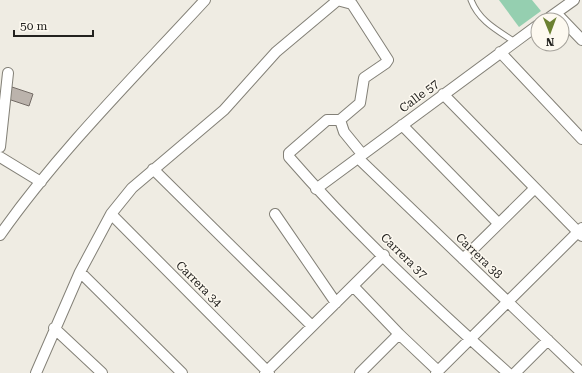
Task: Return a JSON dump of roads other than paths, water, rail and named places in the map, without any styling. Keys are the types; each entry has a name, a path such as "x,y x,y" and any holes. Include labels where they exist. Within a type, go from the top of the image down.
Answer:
{"street":[{"path":"0,234 76,140 205,0"},
{"path":"36,373 54,328 80,272 111,214 132,188 224,110 276,52 338,0 352,4 388,60 386,63 365,76 362,82 360,103 340,120"},
{"path":"557,12 574,0"},
{"path":"570,28 582,40"},
{"name":"Calle 57","path":"316,189 530,31"},
{"path":"500,52 582,139"},
{"path":"0,147 8,73"},
{"path":"353,286 437,372 581,232 535,188 443,94"},
{"name":"Carrera 37","path":"340,120 327,120 289,153 288,157 316,189 470,339 508,373"},
{"name":"Carrera 38","path":"340,120 344,132 360,156 463,259 582,373"},
{"path":"402,125 498,223"},
{"path":"0,157 41,182"},
{"path":"153,169 312,326"},
{"path":"463,259 535,188"},
{"name":"Carrera 34","path":"111,214 267,372"},
{"path":"275,214 336,303"},
{"path":"267,372 384,255"},
{"path":"80,272 182,373"},
{"path":"54,328 102,373"},
{"path":"360,373 399,334"},
{"path":"515,373 548,340"}],"lane":[{"path":"471,0 475,11 494,29 515,42"}]}
